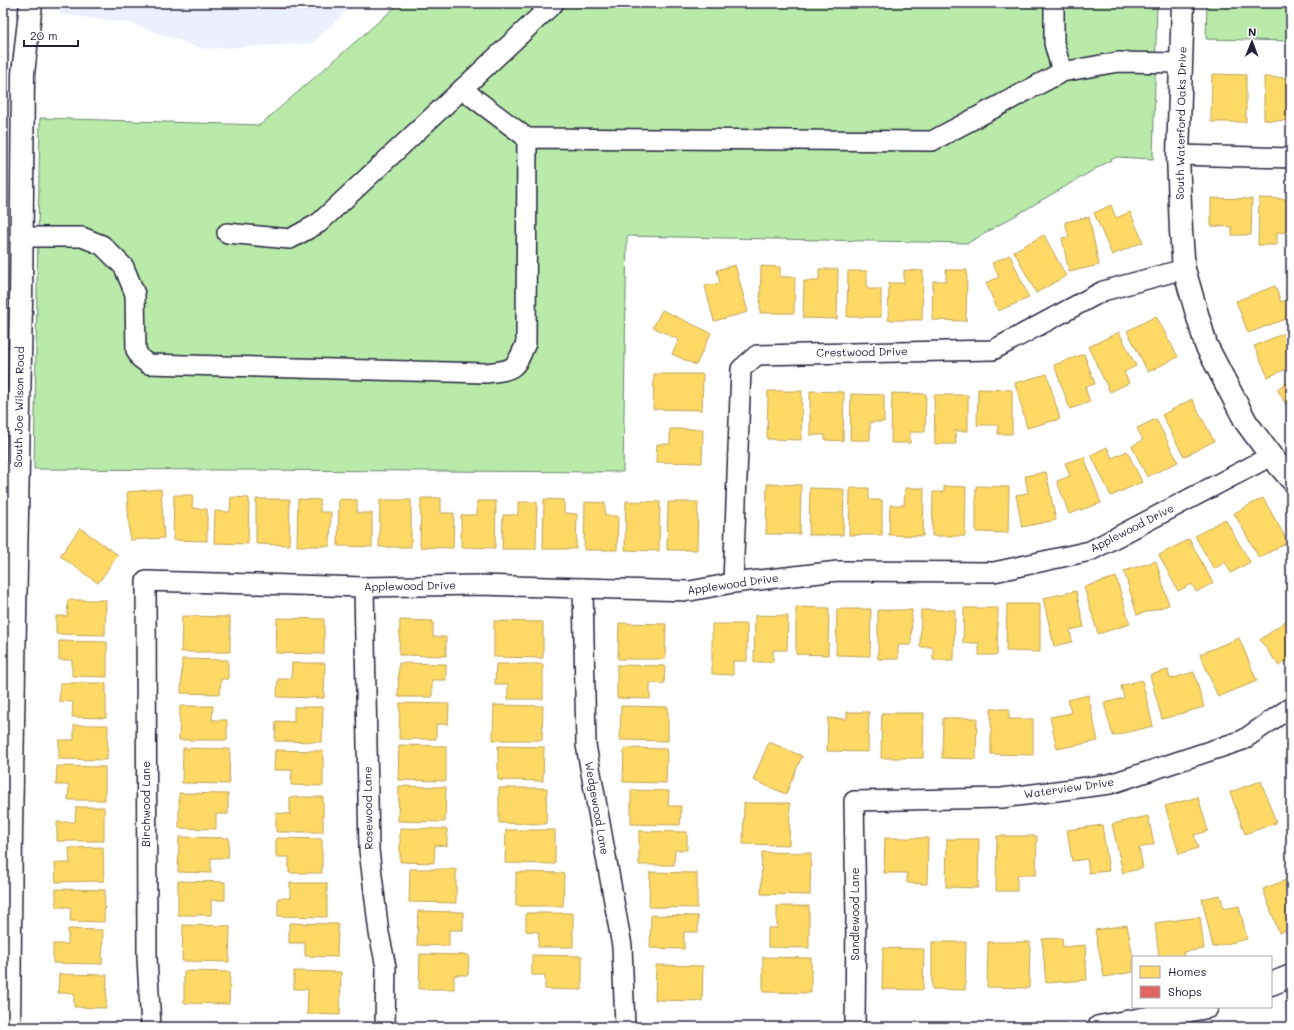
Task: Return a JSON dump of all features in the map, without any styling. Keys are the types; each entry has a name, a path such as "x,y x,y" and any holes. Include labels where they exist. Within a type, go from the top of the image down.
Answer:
{"main road":[{"name":"South Joe Wilson Road","path":"9,1027 7,828 9,593 22,236 23,74 31,3"},
{"name":"South Waterford Oaks Drive","path":"1183,3 1178,155 1184,269 1206,345 1246,422 1271,456 1291,479"},
{"path":"1272,984 1291,976"},
{"path":"1099,1027 1202,1008"}],"street":[{"path":"226,233 290,239 319,223 554,3"},
{"path":"1054,3 1054,43 1062,72"},
{"path":"462,88 527,138 932,141 1062,72 1118,62 1181,63"},
{"path":"22,236 82,237 102,244 124,267 135,294 136,350 140,358 148,364 478,373 507,371 518,362 526,343 527,138"},
{"path":"1178,155 1291,158"},
{"name":"Crestwood Drive","path":"733,583 741,369 757,355 993,350 1104,291 1184,269"},
{"name":"Applewood Drive","path":"146,582 364,587 477,585 690,591 733,583 838,571 994,572 1090,551 1271,456"},
{"name":"Birchwood Lane","path":"146,582 147,958 151,1027"},
{"name":"Rosewood Lane","path":"364,587 369,850 379,933 386,967 385,1027"},
{"name":"Wedgewood Lane","path":"583,588 586,745 622,946 625,1027"},
{"name":"Waterview Drive","path":"854,801 1002,798 1110,784 1243,740 1291,707"},
{"name":"Sandlewood Lane","path":"854,801 856,916 855,1027"}],"shaded area":[{"path":"60,3 355,3 312,43 204,49 130,23 60,14"}],"green space":[{"path":"400,3 1157,3 1153,159 1116,157 968,243 627,236 623,472 34,469 40,118 260,125"},
{"path":"1207,3 1291,3 1291,41 1206,39"}],"building: Homes":[{"path":"1212,74 1246,75 1246,122 1211,122"},
{"path":"1264,77 1291,78 1291,121 1264,120"},
{"path":"1211,198 1252,199 1251,235 1232,235 1232,227 1211,226"},
{"path":"1259,198 1291,199 1291,233 1277,232 1277,245 1258,245"},
{"path":"1111,205 1116,218 1130,212 1143,242 1112,255 1094,213"},
{"path":"1089,217 1099,265 1069,272 1062,238 1069,237 1065,222"},
{"path":"1044,235 1066,276 1036,293 1014,251"},
{"path":"1010,255 1029,298 998,311 986,283 999,277 992,263"},
{"path":"735,265 748,312 714,321 705,286 720,283 717,270"},
{"path":"761,266 780,267 780,277 795,277 794,313 760,313"},
{"path":"819,269 838,269 837,319 803,318 804,281 819,281"},
{"path":"904,270 923,271 922,320 888,320 889,283 904,283"},
{"path":"946,270 967,270 966,321 932,320 933,281 946,281"},
{"path":"848,271 867,271 867,289 881,289 881,317 847,317"},
{"path":"1275,286 1281,302 1288,299 1291,306 1291,317 1248,333 1236,301"},
{"path":"662,310 711,333 696,365 672,354 679,340 653,327"},
{"path":"1156,316 1178,357 1148,372 1127,331"},
{"path":"1119,332 1136,366 1124,372 1129,383 1110,392 1088,347"},
{"path":"1287,332 1291,341 1291,367 1268,377 1254,346"},
{"path":"1084,354 1095,384 1085,387 1090,402 1070,409 1054,365"},
{"path":"654,374 703,374 702,410 653,409"},
{"path":"1047,374 1060,419 1027,428 1015,383"},
{"path":"1291,380 1291,413 1277,389"},
{"path":"978,389 1012,390 1012,434 998,434 998,425 977,425"},
{"path":"768,391 802,391 801,440 767,439"},
{"path":"810,391 844,392 843,441 825,440 825,435 810,435"},
{"path":"892,393 926,394 925,432 910,432 910,443 891,443"},
{"path":"851,394 884,395 884,422 870,422 870,440 850,440"},
{"path":"934,395 968,395 968,431 955,431 956,444 935,444"},
{"path":"1192,399 1214,441 1184,457 1162,415"},
{"path":"1156,419 1178,462 1147,477 1132,446 1143,440 1137,428"},
{"path":"670,429 703,429 702,463 656,462 657,444 670,444"},
{"path":"1107,447 1112,458 1127,451 1142,482 1111,496 1091,455"},
{"path":"1084,457 1101,503 1069,514 1057,481 1070,476 1065,463"},
{"path":"1046,472 1056,520 1022,527 1016,495 1028,493 1025,476"},
{"path":"767,484 801,485 800,534 766,534"},
{"path":"944,486 966,487 965,536 932,536 933,492 944,492"},
{"path":"976,486 1009,487 1008,533 976,532"},
{"path":"810,488 844,489 843,535 809,535"},
{"path":"850,488 869,488 869,500 882,500 882,535 849,535"},
{"path":"905,488 924,488 923,536 889,535 890,505 904,505"},
{"path":"161,489 164,538 130,540 127,492"},
{"path":"174,495 193,495 192,508 207,509 207,541 173,540"},
{"path":"231,497 249,498 248,544 214,543 215,511 230,512"},
{"path":"421,498 441,498 441,513 454,513 453,548 420,547"},
{"path":"1263,498 1288,542 1259,558 1234,513"},
{"path":"256,499 290,499 289,545 256,544"},
{"path":"298,499 320,500 320,512 331,512 330,546 297,546"},
{"path":"339,499 357,500 357,513 372,513 372,547 338,546"},
{"path":"544,499 564,500 564,513 577,514 576,549 543,549"},
{"path":"380,500 411,500 411,547 379,547"},
{"path":"477,501 496,501 495,548 461,547 461,515 477,515"},
{"path":"626,501 660,502 659,551 625,550"},
{"path":"518,502 537,502 536,549 502,549 503,515 518,515"},
{"path":"585,502 605,503 605,516 618,516 617,550 584,550"},
{"path":"668,502 698,502 697,550 667,550"},
{"path":"1225,519 1250,562 1231,573 1225,562 1214,569 1195,536"},
{"path":"80,528 118,555 98,583 60,556"},
{"path":"1189,539 1213,583 1196,592 1192,584 1178,591 1159,555"},
{"path":"1156,561 1169,605 1137,615 1124,571"},
{"path":"1116,577 1130,624 1098,634 1084,587"},
{"path":"1076,591 1084,627 1070,630 1072,642 1054,646 1043,598"},
{"path":"68,600 106,600 105,635 56,634 56,616 67,616"},
{"path":"1007,604 1040,604 1040,652 1006,651"},
{"path":"796,607 829,608 828,655 796,654"},
{"path":"964,608 998,608 997,655 979,655 979,643 963,643"},
{"path":"837,609 871,609 870,656 836,655"},
{"path":"878,610 912,610 911,645 898,645 898,659 878,659"},
{"path":"921,610 955,610 954,660 933,660 933,647 920,647"},
{"path":"755,615 788,616 787,650 773,650 773,662 754,662"},
{"path":"182,616 230,617 230,652 181,652"},
{"path":"1291,617 1291,657 1279,666 1260,640"},
{"path":"277,618 324,619 324,654 276,653"},
{"path":"400,620 433,621 433,637 446,637 446,656 399,655"},
{"path":"494,621 543,622 543,658 494,657"},
{"path":"619,623 666,624 665,659 618,659"},
{"path":"712,624 747,624 747,661 733,661 733,675 712,674"},
{"path":"1239,638 1257,681 1218,697 1200,654"},
{"path":"59,641 107,642 107,677 72,676 72,660 59,660"},
{"path":"182,659 228,660 228,679 221,679 220,694 181,693"},
{"path":"292,663 325,663 324,698 277,697 278,679 291,679"},
{"path":"399,663 446,664 446,680 432,680 432,697 398,697"},
{"path":"496,664 543,664 543,699 508,699 508,684 495,684"},
{"path":"617,665 665,666 664,684 650,683 650,699 617,698"},
{"path":"1168,670 1170,679 1194,672 1204,707 1162,719 1150,675"},
{"path":"1142,680 1153,726 1113,736 1104,703 1124,698 1121,686"},
{"path":"60,683 106,683 106,718 72,717 73,702 59,701"},
{"path":"1088,695 1098,741 1057,749 1050,717 1071,713 1068,700"},
{"path":"400,703 449,704 448,724 436,724 436,739 399,739"},
{"path":"494,705 543,706 542,740 493,740"},
{"path":"180,706 213,706 212,720 227,720 227,740 179,740"},
{"path":"621,706 668,707 668,741 620,740"},
{"path":"294,707 323,707 322,742 275,741 276,721 294,722"},
{"path":"991,709 1009,709 1009,719 1033,719 1033,755 991,754"},
{"path":"847,712 869,712 868,752 827,751 828,718 847,719"},
{"path":"882,713 924,713 923,758 881,758"},
{"path":"943,718 977,718 976,759 942,758"},
{"path":"74,725 108,725 107,760 59,759 59,740 74,740"},
{"path":"769,742 802,756 786,794 753,780"},
{"path":"399,745 446,746 446,781 398,780"},
{"path":"498,746 544,747 543,781 498,780"},
{"path":"183,748 230,749 229,784 182,783"},
{"path":"624,748 667,749 666,783 623,782"},
{"path":"275,750 323,751 323,786 291,785 292,770 274,770"},
{"path":"57,766 105,767 105,800 68,800 69,785 56,785"},
{"path":"1261,781 1276,823 1245,834 1230,792"},
{"path":"399,786 446,787 445,822 398,821"},
{"path":"499,788 547,788 546,824 499,823"},
{"path":"631,790 669,791 668,806 681,806 680,825 631,824"},
{"path":"179,793 228,794 228,814 216,814 216,829 179,828"},
{"path":"290,797 323,797 323,832 276,832 276,813 290,814"},
{"path":"1198,797 1208,831 1194,835 1198,848 1179,854 1165,806"},
{"path":"744,803 790,803 789,845 743,844"},
{"path":"76,807 104,807 104,841 57,841 57,822 75,822"},
{"path":"1148,816 1154,844 1139,848 1143,868 1123,873 1112,824"},
{"path":"1102,825 1109,871 1089,873 1087,859 1072,861 1067,830"},
{"path":"400,828 447,829 447,846 435,845 434,863 400,862"},
{"path":"506,830 555,830 555,864 505,863"},
{"path":"639,831 687,832 687,850 675,850 674,865 639,865"},
{"path":"997,836 1037,836 1036,875 1017,875 1017,891 996,891"},
{"path":"179,837 229,838 228,858 211,858 211,873 178,872"},
{"path":"276,838 322,839 322,873 289,873 289,857 276,857"},
{"path":"885,838 928,838 927,884 907,883 907,873 884,873"},
{"path":"947,839 979,839 978,888 946,887"},
{"path":"103,847 104,881 56,882 55,863 70,863 69,848"},
{"path":"762,852 811,853 810,895 761,894"},
{"path":"410,869 456,869 456,903 409,902"},
{"path":"516,872 564,873 563,906 516,906"},
{"path":"650,872 697,873 697,908 649,907"},
{"path":"1291,878 1291,928 1279,933 1263,889"},
{"path":"178,881 225,882 225,900 211,900 211,915 178,915"},
{"path":"290,883 327,883 327,917 278,916 278,898 290,898"},
{"path":"56,889 105,890 104,922 70,921 71,907 56,907"},
{"path":"1220,895 1224,909 1239,906 1247,939 1213,947 1202,899"},
{"path":"777,906 809,906 809,948 768,947 768,928 777,928"},
{"path":"418,911 463,912 463,930 449,930 449,946 417,945"},
{"path":"526,913 573,913 573,947 538,947 539,932 526,931"},
{"path":"651,915 698,916 698,932 684,932 684,949 650,948"},
{"path":"1200,917 1204,949 1183,952 1184,956 1159,956 1155,923"},
{"path":"289,923 338,924 337,957 305,956 305,943 289,943"},
{"path":"183,925 230,926 229,962 182,961"},
{"path":"1127,925 1133,956 1132,972 1104,977 1095,930"},
{"path":"68,929 103,930 102,964 53,963 53,944 68,944"},
{"path":"1062,938 1063,947 1085,945 1087,980 1046,983 1042,939"},
{"path":"932,942 966,942 965,990 932,989"},
{"path":"988,942 1030,942 1029,988 987,987"},
{"path":"883,948 924,949 923,990 882,989"},
{"path":"420,954 469,955 468,975 454,975 454,989 419,989"},
{"path":"532,955 582,956 582,990 545,989 545,975 532,975"},
{"path":"763,957 811,958 811,993 763,992"},
{"path":"656,965 703,966 702,1001 655,1000"},
{"path":"184,971 230,972 229,1004 184,1003"},
{"path":"294,971 341,972 340,1015 307,1014 308,989 294,989"},
{"path":"59,974 107,975 106,1008 74,1007 74,993 58,993"},
{"path":"185,1024 217,1024 216,1027 185,1027"}],"building: Shops":[{"path":"249,3 312,3 312,9 249,7"}]}
